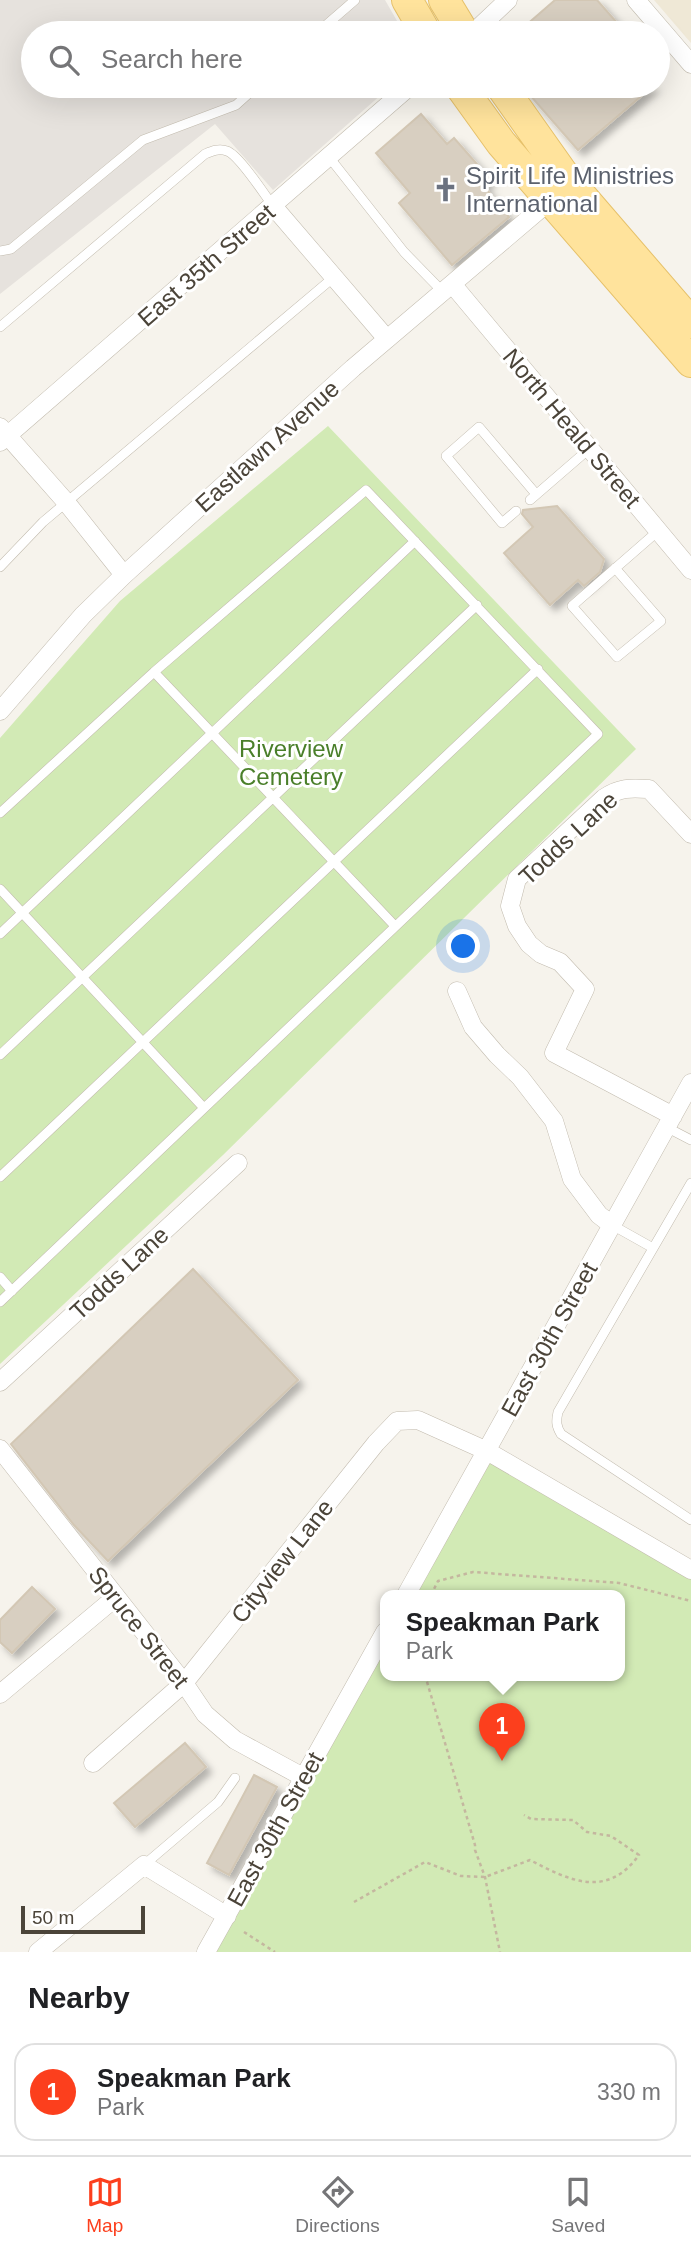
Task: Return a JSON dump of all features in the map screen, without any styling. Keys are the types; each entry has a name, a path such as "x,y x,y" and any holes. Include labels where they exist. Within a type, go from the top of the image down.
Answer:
{"main road":[{"path":"407,0 419,21"},
{"path":"444,0 457,21"},
{"path":"469,98 501,143 559,189 691,323"},
{"path":"490,98 522,143 550,167 559,189"},
{"path":"508,98 559,189 691,362"}],"street":[{"path":"486,21 508,0"},
{"path":"636,0 654,21"},
{"path":"670,40 691,64"},
{"name":"East 35th Street","path":"3,435 396,98"},
{"name":"Eastlawn Avenue","path":"0,711 83,615 124,575 559,189"},
{"path":"273,206 387,339"},
{"name":"North Heald Street","path":"448,289 691,570"},
{"path":"3,435 66,502 124,575"},
{"name":"Todds Lane","path":"670,1122 554,1053 585,989 560,962 541,954 529,944 517,926 510,906 517,879 616,790 649,789 691,834"},
{"path":"457,990 473,1027 520,1077 554,1121 572,1179 599,1215 612,1225"},
{"name":"East 30th Street","path":"409,1590 691,1083"},
{"name":"Todds Lane","path":"0,1382 238,1163"},
{"name":"Cityview Lane","path":"93,1763 184,1683 376,1443 397,1421 418,1420 486,1451 691,1570"},
{"name":"Spruce Street","path":"0,1449 184,1683 205,1714 235,1740 303,1777"},
{"path":"0,1694 116,1597"},
{"name":"East 30th Street","path":"206,1952 380,1641"},
{"path":"38,1952 139,1868 227,1916"}],"lane":[{"path":"331,21 355,0"},
{"path":"0,251 11,248 143,140 236,105 244,98"},
{"path":"0,327 205,154 226,150 235,156 273,206"},
{"path":"329,157 404,252 448,289"},
{"path":"0,567 33,531 66,502 334,277"},
{"path":"516,511 502,523 446,456 479,427 533,497 589,449"},
{"path":"0,813 154,672 366,490 598,734 0,1302"},
{"path":"615,568 661,621 617,657 572,606 615,568 658,531"},
{"path":"0,934 415,541"},
{"path":"0,1055 477,605"},
{"path":"0,1177 538,669"},
{"path":"154,672 395,926"},
{"path":"0,889 204,1108"},
{"path":"670,1122 691,1140"},
{"path":"691,1183 558,1412 557,1428 561,1434 691,1520"},
{"path":"612,1225 653,1248"},
{"path":"0,1278 12,1291"},
{"path":"139,1868 218,1802 234,1778"}],"path":[{"path":"434,1590 438,1581 473,1572 619,1583 691,1601"},
{"path":"427,1681 485,1877 500,1952"},
{"path":"354,1902 425,1863 461,1876 485,1877 530,1860 564,1878 591,1883 614,1877 630,1867 639,1855 611,1836 587,1832 573,1820 531,1819 524,1815"},
{"path":"244,1932 275,1952"}],"shaded area":[{"path":"0,0 385,0 397,21 21,21 21,98 377,98 273,190 215,124 0,294"},
{"path":"654,0 691,0 691,43"}],"green space":[{"name":"Riverview Cemetery","path":"328,426 636,749 223,1155 0,1364 0,738 120,601"},
{"path":"487,1451 691,1570 691,1952 205,1952 380,1641 380,1681 625,1681 625,1590 409,1590"}],"building":[{"path":"555,0 597,0 615,21 531,21"},
{"path":"532,98 639,98 578,150"},
{"name":"Spirit Life Ministries International","path":"421,114 447,144 454,138 490,179 483,185 509,217 452,265 399,203 410,193 376,153"},
{"path":"557,506 604,559 600,572 584,586 578,580 550,605 504,553 533,527 522,514 523,510"},
{"path":"193,1269 298,1380 108,1561 74,1525 11,1444"},
{"path":"32,1587 55,1609 12,1653 0,1642 0,1620"},
{"path":"185,1743 206,1767 135,1827 114,1803"},
{"path":"254,1775 277,1787 229,1875 207,1863"}],"place":[{"name":"Spirit Life Ministries International","path":"446,189"},
{"name":"Speakman Park","path":"502,1761"}]}
